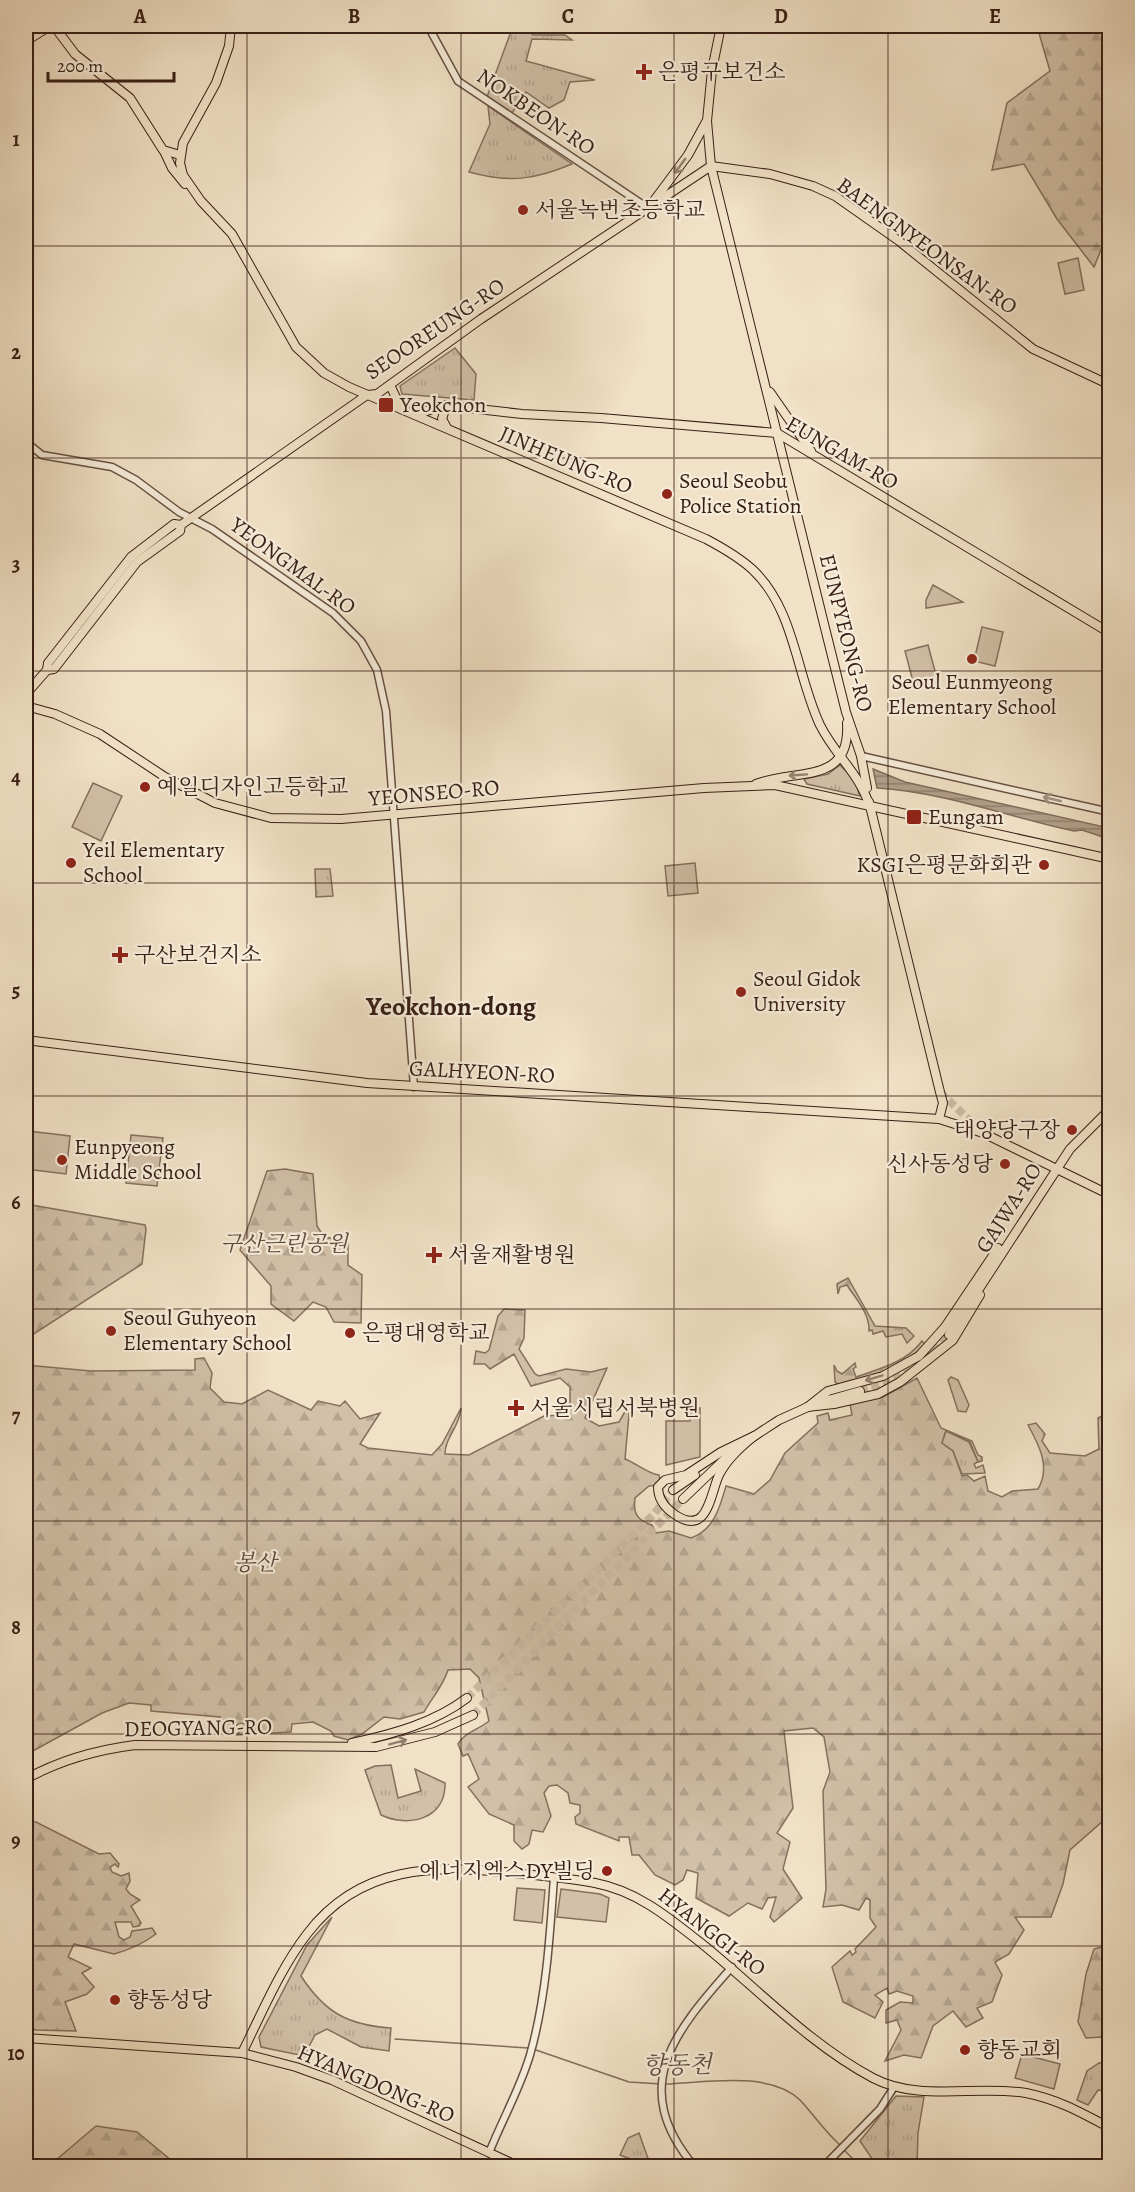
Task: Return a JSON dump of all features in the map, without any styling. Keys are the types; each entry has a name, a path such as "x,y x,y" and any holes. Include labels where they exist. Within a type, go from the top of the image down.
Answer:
{"main road":[{"path":"26,32 37,26"},
{"path":"26,41 52,26 75,54 130,98 182,181 191,187"},
{"path":"163,150 180,155 183,143 216,83 229,46 231,26"},
{"name":"EUNPYEONG-RO","path":"719,27 707,121 711,166 846,712 861,756 870,807 942,1099 939,1119"},
{"path":"648,208 688,155 707,121"},
{"name":"JINHEUNG-RO","path":"180,155 183,175 201,201 232,234 296,347 324,373 367,395 706,539 735,555 754,570 771,592 788,627 814,710 829,743 860,780 870,807"},
{"name":"SEOOREUNG-RO","path":"26,694 47,670 54,669 133,567 180,531 181,525 367,395 377,394 481,320 711,166"},
{"name":"BAENGNYEONSAN-RO","path":"711,166 770,174 813,186 835,196 898,241 1033,349 1110,385"},
{"path":"390,385 400,408"},
{"path":"766,386 814,455"},
{"path":"446,406 442,419 447,428"},
{"name":"EUNGAM-RO","path":"416,415 446,406 777,433 1110,633"},
{"name":"YEONSEO-RO","path":"26,706 55,714 100,734 165,777 215,803 245,813 301,820 775,785 1110,859"},
{"path":"752,785 771,778 820,772 840,756 846,741 846,712"},
{"name":"GALHYEON-RO","path":"26,1040 367,1083 832,1110 939,1119"},
{"name":"GAJWA-RO","path":"949,1335 1000,1250 1071,1148 1110,1109"},
{"path":"939,1119 983,1133 1110,1195"},
{"path":"807,1407 828,1391 883,1376 919,1356 937,1336 1000,1250"},
{"path":"807,1407 834,1404 878,1394 926,1364 953,1340 998,1266 1000,1250"},
{"path":"937,1336 933,1348 938,1351 946,1347"},
{"path":"919,1356 925,1356 926,1364"},
{"path":"907,1363 915,1364 915,1372"},
{"path":"673,1490 730,1454 779,1419 807,1407 860,1391"},
{"path":"754,1436 735,1453 719,1475 712,1505 705,1513 692,1520 685,1520 664,1506 658,1496 658,1487 664,1480 686,1475 721,1452 754,1436"},
{"path":"683,1499 730,1454"},
{"name":"DEOGYANG-RO","path":"340,1746 410,1728 453,1708 467,1698"},
{"name":"DEOGYANG-RO","path":"26,1779 74,1757 105,1748 135,1744 390,1745 455,1725 473,1715"},
{"name":"HYANGGI-RO","path":"242,2053 279,1978 308,1932 349,1893 393,1876 432,1869 461,1868 554,1877 610,1886 644,1900 732,1967 826,2048 874,2079 894,2087 1026,2094 1068,2105 1110,2128"},
{"name":"HYANGDONG-RO","path":"26,2038 242,2053 296,2067 332,2080 518,2166"}],"street":[{"name":"NOKBEON-RO","path":"428,26 458,81 648,208"},
{"name":"YEONGMAL-RO","path":"26,442 42,455 112,467 136,480 178,512 192,518 333,613 361,641 377,670 383,694 414,1087"},
{"path":"861,756 1110,812"},
{"path":"489,2153 530,2056 534,2040 547,1955 554,1877"},
{"path":"694,2166 667,2127 662,2094 663,2074 673,2041 732,1967"},
{"path":"824,2166 880,2109 894,2087"}],"green space":[{"path":"513,26 522,26 533,35 565,35 572,40 532,39 526,61 595,80 570,82 564,100 549,108 526,92 512,113 487,97"},
{"path":"1037,26 1109,26 1109,230 1094,267 1057,219 1024,164 992,170 1007,103 1050,71"},
{"path":"488,106 572,164 546,174 509,179 469,172 490,124"},
{"path":"1078,258 1084,290 1065,294 1058,263"},
{"path":"455,348 476,374 474,400 402,394 400,386"},
{"path":"933,585 963,602 926,608 926,600"},
{"path":"982,627 1003,632 995,666 974,661"},
{"path":"928,645 938,682 915,689 905,651"},
{"path":"840,765 854,779 860,796 807,784 804,779 828,774"},
{"path":"93,783 122,796 101,841 72,827"},
{"path":"695,863 698,893 668,896 665,866"},
{"path":"315,869 330,869 333,896 316,897"},
{"path":"28,1131 70,1136 66,1174 26,1169"},
{"path":"131,1135 163,1138 157,1186 126,1183"},
{"name":"구산근린공원","path":"285,1169 313,1174 317,1226 324,1237 348,1241 348,1265 362,1275 361,1323 334,1322 326,1307 313,1302 294,1321 271,1304 271,1286 240,1250 267,1171"},
{"path":"26,1204 145,1225 146,1229 142,1264 29,1337 26,1337"},
{"path":"848,1278 875,1326 906,1328 914,1336 907,1343 902,1334 886,1337 883,1331 873,1334 872,1330 869,1331 865,1312 847,1285 840,1287 838,1294 837,1284"},
{"name":"봉산","path":"504,1309 525,1310 524,1338 519,1349 535,1374 539,1376 566,1369 591,1372 607,1368 585,1418 599,1426 619,1422 630,1403 625,1459 659,1475 658,1485 649,1486 635,1498 637,1516 652,1525 656,1533 669,1531 691,1538 699,1534 711,1524 715,1517 726,1486 754,1494 770,1480 785,1453 818,1423 817,1416 828,1413 830,1420 852,1415 850,1404 883,1397 917,1378 941,1428 972,1441 978,1455 982,1457 982,1461 978,1462 970,1442 946,1431 942,1443 953,1451 962,1476 967,1475 974,1481 985,1476 988,1491 1002,1497 1012,1491 1038,1489 1042,1481 1042,1456 1028,1425 1036,1423 1045,1434 1042,1441 1050,1453 1085,1456 1099,1449 1098,1418 1102,1416 1109,1418 1105,1431 1110,1435 1109,1848 1103,1821 1070,1850 1063,1884 1051,1917 1015,1917 1024,1930 1009,1954 995,1962 1002,1975 992,2002 977,2008 983,2018 966,2027 953,2011 933,2026 921,2058 904,2055 885,2061 901,2030 897,2020 886,2023 886,2010 900,2002 913,2003 913,1996 897,1991 889,1994 887,1988 875,1995 883,2002 875,2018 843,2002 832,1967 850,1951 852,1955 856,1952 855,1949 876,1927 870,1918 870,1900 866,1898 859,1910 842,1905 823,1907 826,1889 823,1791 830,1772 824,1737 813,1728 784,1731 793,1808 777,1833 790,1842 783,1869 802,1898 774,1922 770,1917 776,1897 768,1898 762,1909 748,1903 729,1916 696,1898 698,1873 687,1870 683,1880 675,1885 655,1875 639,1855 632,1855 629,1837 619,1837 619,1841 576,1824 575,1817 580,1813 580,1805 570,1803 568,1793 557,1785 549,1786 544,1793 551,1816 543,1832 532,1830 529,1844 522,1849 514,1841 514,1825 489,1814 468,1787 479,1779 468,1754 463,1756 458,1744 468,1734 489,1721 479,1678 470,1669 448,1670 424,1712 400,1719 384,1717 362,1734 348,1740 334,1736 331,1731 313,1722 292,1724 291,1732 237,1735 245,1724 240,1723 226,1733 215,1730 220,1717 151,1711 151,1705 129,1703 102,1713 33,1751 26,1750 26,1365 91,1371 195,1370 195,1359 204,1358 212,1373 210,1388 224,1402 242,1404 268,1390 311,1410 318,1401 340,1406 345,1401 360,1419 380,1413 360,1444 368,1448 432,1455 442,1444 461,1408 445,1454 469,1455 544,1416 563,1415 570,1402 570,1387 560,1378 531,1386 514,1354 490,1369 485,1364 474,1364 476,1351 485,1353 489,1350 498,1316"},
{"path":"922,1341 925,1344 916,1353 896,1366 840,1385 835,1382 834,1365 842,1374 855,1363 856,1367 853,1369 856,1377 901,1360"},
{"path":"951,1377 958,1380 969,1405 966,1412 958,1411 948,1380"},
{"path":"691,1408 700,1408 700,1457 666,1465 666,1421 690,1421"},
{"path":"946,1431 969,1442 978,1462 974,1464 976,1468 983,1465 985,1473 962,1474 953,1451 942,1443"},
{"path":"391,1765 398,1798 421,1791 415,1769 445,1783 444,1795 433,1812 414,1820 403,1821 381,1815 365,1770 375,1766"},
{"path":"26,1822 36,1822 99,1854 110,1853 119,1864 118,1867 115,1864 110,1867 112,1872 121,1876 129,1873 130,1881 126,1889 140,1900 131,1906 141,1923 133,1927 131,1922 115,1922 119,1937 124,1940 130,1937 132,1931 152,1928 156,1934 136,1946 114,1954 74,1944 68,1957 91,1968 82,1973 94,1987 87,1994 65,2002 76,2031 35,2030 26,2022"},
{"path":"517,1888 545,1890 542,1923 514,1920"},
{"path":"561,1889 600,1894 609,1898 606,1922 557,1917"},
{"path":"332,1917 301,1976 319,1999 339,2015 362,2024 391,2028 389,2051 361,2047 327,2029 315,2035 304,2056 261,2047 259,2037 307,1945"},
{"path":"1109,1945 1110,2059 1103,2056 1102,2037 1086,2038 1078,2022 1086,1974 1094,1949"},
{"path":"1022,2054 1060,2064 1054,2089 1015,2078"},
{"path":"1109,2062 1109,2092 1098,2090 1088,2105 1077,2100 1087,2071 1099,2063"},
{"path":"896,2096 924,2097 918,2133 917,2166 877,2166 860,2141"},
{"path":"96,2126 137,2132 172,2161 169,2166 57,2166 56,2160"},
{"path":"639,2133 649,2166 620,2155 628,2138"}],"shaded area":[{"path":"873,769 905,782 1109,828 1109,839 1082,830 1074,831 927,794 877,788"}],"waterway":[{"name":"향동천","path":"395,2039 528,2048"},
{"name":"향동천","path":"533,2049 629,2082 661,2084"},
{"name":"향동천","path":"665,2084 736,2080 771,2085 787,2091 800,2100 840,2145"},
{"name":"향동천","path":"843,2149 860,2166"}],"tunnel":[{"path":"940,1092 983,1133"},
{"path":"860,1391 897,1376 949,1335"},
{"path":"467,1698 654,1514 673,1490"},
{"path":"473,1715 683,1499"}],"place":[{"name":"은평구보건소","path":"644,72"},
{"name":"서울녹번초등학교","path":"523,210"},
{"name":"Yeokchon","path":"386,405"},
{"name":"Seoul Seobu Police Station","path":"667,494"},
{"name":"Seoul Eunmyeong Elementary School","path":"972,659"},
{"name":"예일디자인고등학교","path":"145,787"},
{"name":"Eungam","path":"914,817"},
{"name":"Yeil Elementary School","path":"71,863"},
{"name":"KSGI은평문화회관","path":"1044,865"},
{"name":"구산보건지소","path":"120,955"},
{"name":"Seoul Gidok University","path":"741,992"},
{"name":"태양당구장","path":"1072,1130"},
{"name":"Eunpyeong Middle School","path":"62,1160"},
{"name":"신사동성당","path":"1005,1164"},
{"name":"서울재활병원","path":"434,1255"},
{"name":"Seoul Guhyeon Elementary School","path":"111,1331"},
{"name":"은평대영학교","path":"350,1333"},
{"name":"서울시립서북병원","path":"516,1408"},
{"name":"에너지엑스DY빌딩","path":"607,1871"},
{"name":"향동성당","path":"115,2000"},
{"name":"향동교회","path":"965,2050"}],"district":[{"name":"Yeokchon-dong","path":"451,1006"}]}
